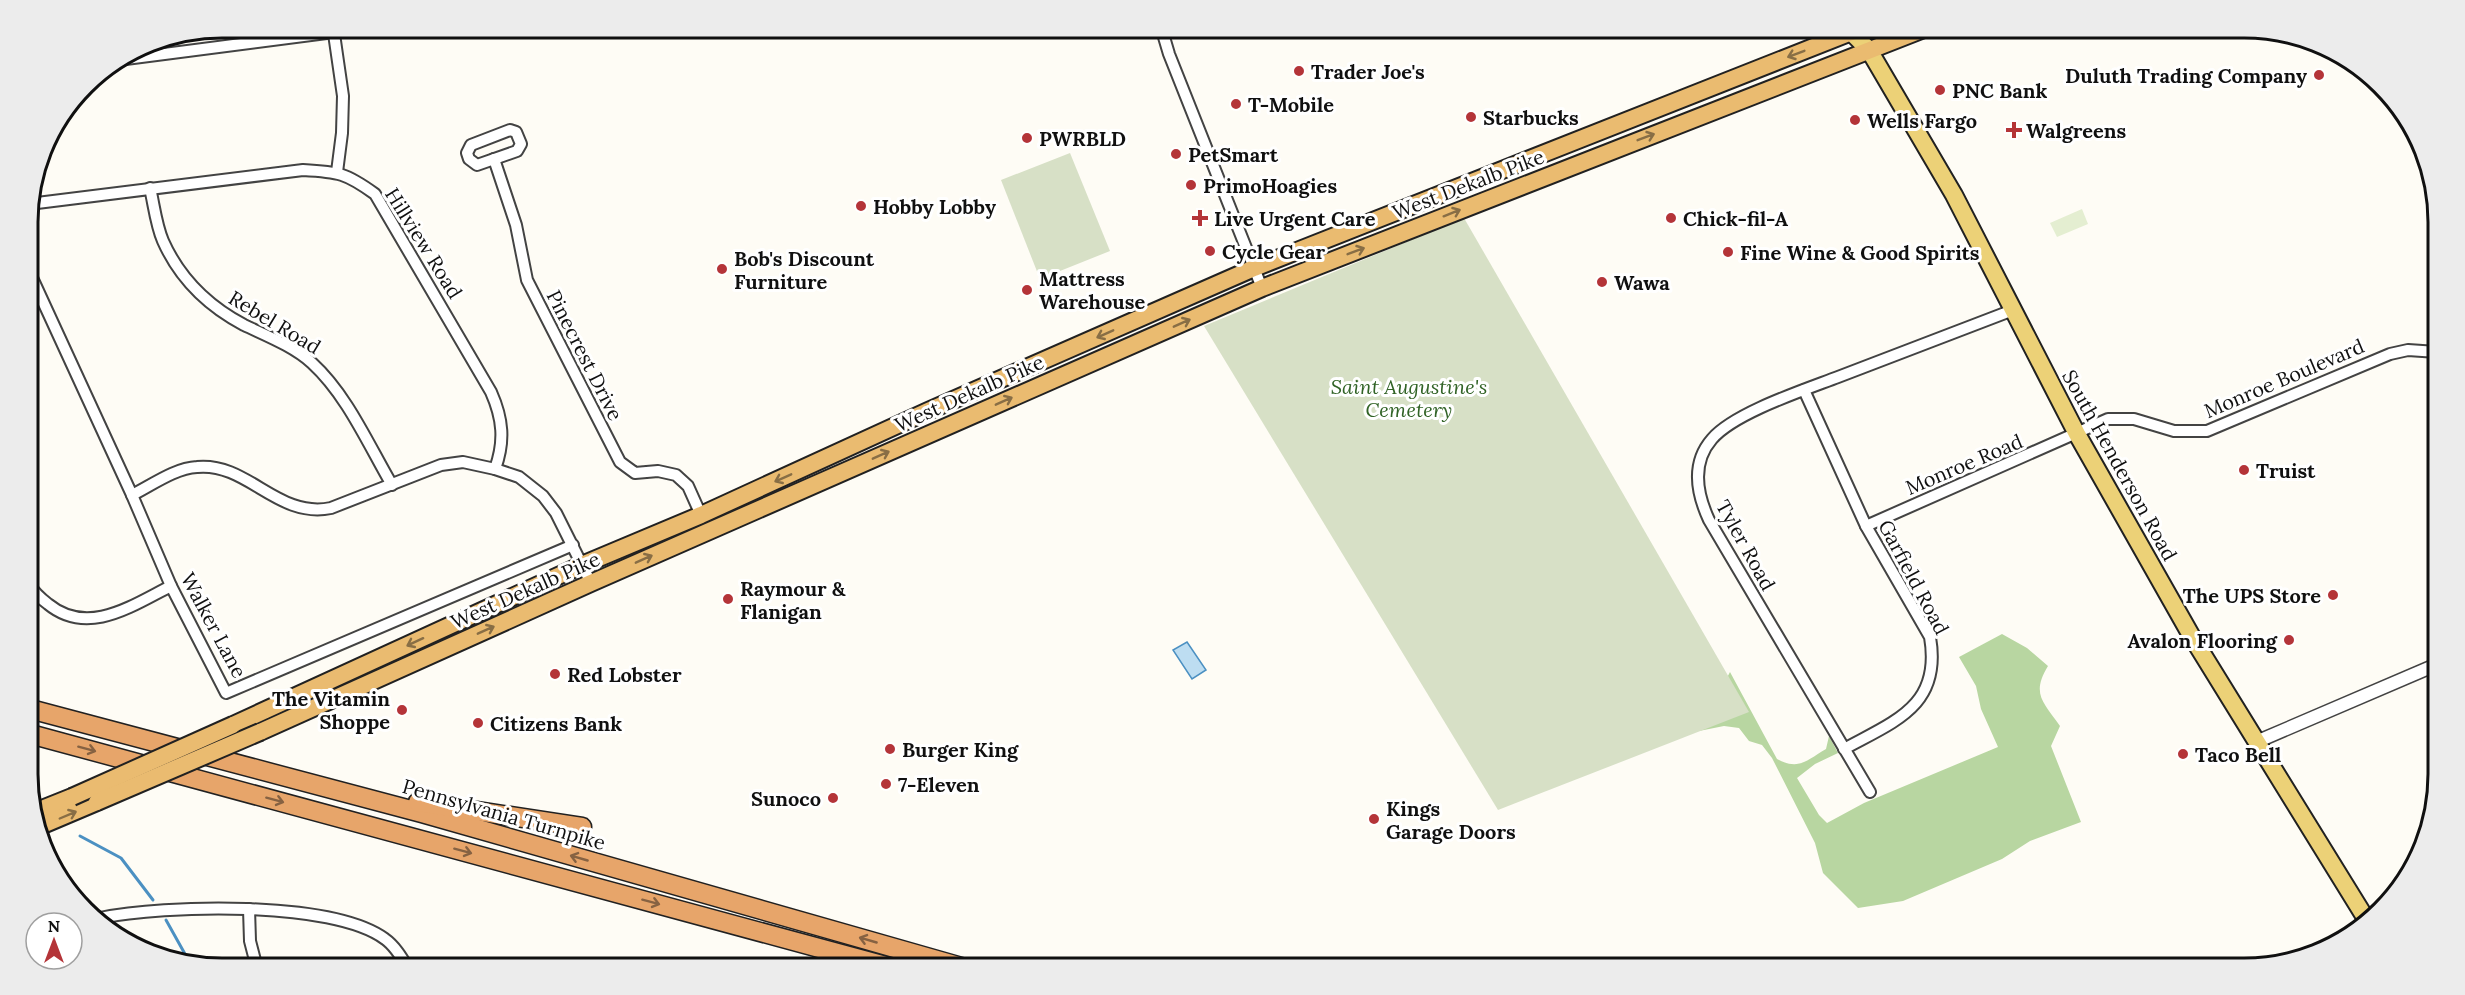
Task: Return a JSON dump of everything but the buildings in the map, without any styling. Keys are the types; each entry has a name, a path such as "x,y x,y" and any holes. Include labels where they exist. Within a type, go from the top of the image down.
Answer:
{"highway":[{"name":"West Dekalb Pike","path":"41,809 233,725 582,565 701,515 928,411 1254,268 1837,38"},
{"name":"West Dekalb Pike","path":"45,824 260,732 591,583 1262,288 1486,198 1900,38"},
{"path":"1532,182 1541,166 1597,133"},
{"path":"1486,198 1526,167 1534,156"},
{"name":"Pennsylvania Turnpike","path":"37,711 309,782 928,958"},
{"path":"37,736 854,958"},
{"path":"309,782 429,804 582,827"}],"main road":[{"name":"South Henderson Road","path":"1862,38 1954,195 2077,434 2196,645 2363,913"}],"street":[{"path":"138,57 271,38"},
{"path":"334,38 343,96 338,172"},
{"path":"1164,38 1168,54 1262,288"},
{"path":"510,130 516,132 521,144 517,151 494,159 477,165 469,159 467,153 471,144 510,130"},
{"name":"Pinecrest Drive","path":"494,159 516,225 526,280 621,462 635,473 658,471 676,475 688,486 701,515"},
{"name":"Hillview Road","path":"39,203 303,170 338,172 357,180 375,194 491,392 499,409 503,431 501,453 495,469"},
{"name":"Rebel Road","path":"150,188 163,240 179,272 221,313 284,345 309,361 326,376 392,484"},
{"name":"Walker Lane","path":"38,290 132,495 171,586 226,693 573,545"},
{"name":"Tyler Road","path":"1870,792 1709,520 1698,489 1697,472 1710,440 1734,420 1804,390 2013,310"},
{"name":"Monroe Boulevard","path":"2077,434 2108,419 2120,418 2134,419 2174,432 2207,431 2390,354 2408,350 2428,351"},
{"name":"Garfield Road","path":"1804,390 1866,526 1930,637 1933,670 1919,700 1906,713 1844,749"},
{"name":"Monroe Road","path":"1866,526 2077,434"},
{"path":"132,495 194,466 212,466 230,472 299,509 316,511 331,508 441,465 463,462 519,477 543,496 556,513 591,583"},
{"path":"37,595 58,612 83,620 112,615 171,586"},
{"path":"2256,742 2428,668"},
{"path":"110,919 209,909 249,909 315,916 358,925 386,939 400,958"},
{"path":"249,909 250,941 254,958"}],"green space":[{"path":"1070,153 1110,251 1040,279 1001,180"},
{"path":"2082,209 2088,224 2057,237 2050,223"},
{"name":"Saint Augustine's Cemetery","path":"1464,218 1749,712 1498,810 1204,326"},
{"path":"2002,634 2027,648 2048,666 2040,684 2041,698 2060,726 2051,746 2081,822 2030,841 2002,859 1903,901 1858,908 1823,873 1815,843 1772,758 1762,745 1749,741 1739,728 1724,726 1699,731 1730,672 1777,759 1791,764 1803,763 1826,749 1829,736 1838,753 1815,764 1797,778 1819,815 1827,823 1864,803 1998,747 1981,709 1976,686 1959,657"}],"water":[{"path":"1187,642 1206,670 1192,679 1173,650"}],"waterway":[{"path":"80,836 121,858 153,900"},
{"path":"166,920 185,954"}],"place":[{"name":"Trader Joe's","path":"1299,71"},
{"name":"Duluth Trading Company","path":"2319,75"},
{"name":"PNC Bank","path":"1940,90"},
{"name":"T-Mobile","path":"1236,104"},
{"name":"Starbucks","path":"1471,117"},
{"name":"Wells Fargo","path":"1855,120"},
{"name":"Walgreens","path":"2014,130"},
{"name":"PWRBLD","path":"1027,138"},
{"name":"PetSmart","path":"1176,154"},
{"name":"PrimoHoagies","path":"1191,185"},
{"name":"Hobby Lobby","path":"861,206"},
{"name":"Live Urgent Care","path":"1200,218"},
{"name":"Chick-fil-A","path":"1671,218"},
{"name":"Cycle Gear","path":"1210,251"},
{"name":"Fine Wine & Good Spirits","path":"1728,252"},
{"name":"Bob's Discount Furniture","path":"722,269"},
{"name":"Wawa","path":"1602,282"},
{"name":"Mattress Warehouse","path":"1027,290"},
{"name":"Truist","path":"2244,470"},
{"name":"The UPS Store","path":"2333,595"},
{"name":"Raymour & Flanigan","path":"728,599"},
{"name":"Avalon Flooring","path":"2289,640"},
{"name":"Red Lobster","path":"555,674"},
{"name":"The Vitamin Shoppe","path":"402,710"},
{"name":"Citizens Bank","path":"478,723"},
{"name":"Burger King","path":"890,749"},
{"name":"Taco Bell","path":"2183,754"},
{"name":"7-Eleven","path":"886,784"},
{"name":"Sunoco","path":"833,798"},
{"name":"Kings Garage Doors","path":"1374,819"}]}
